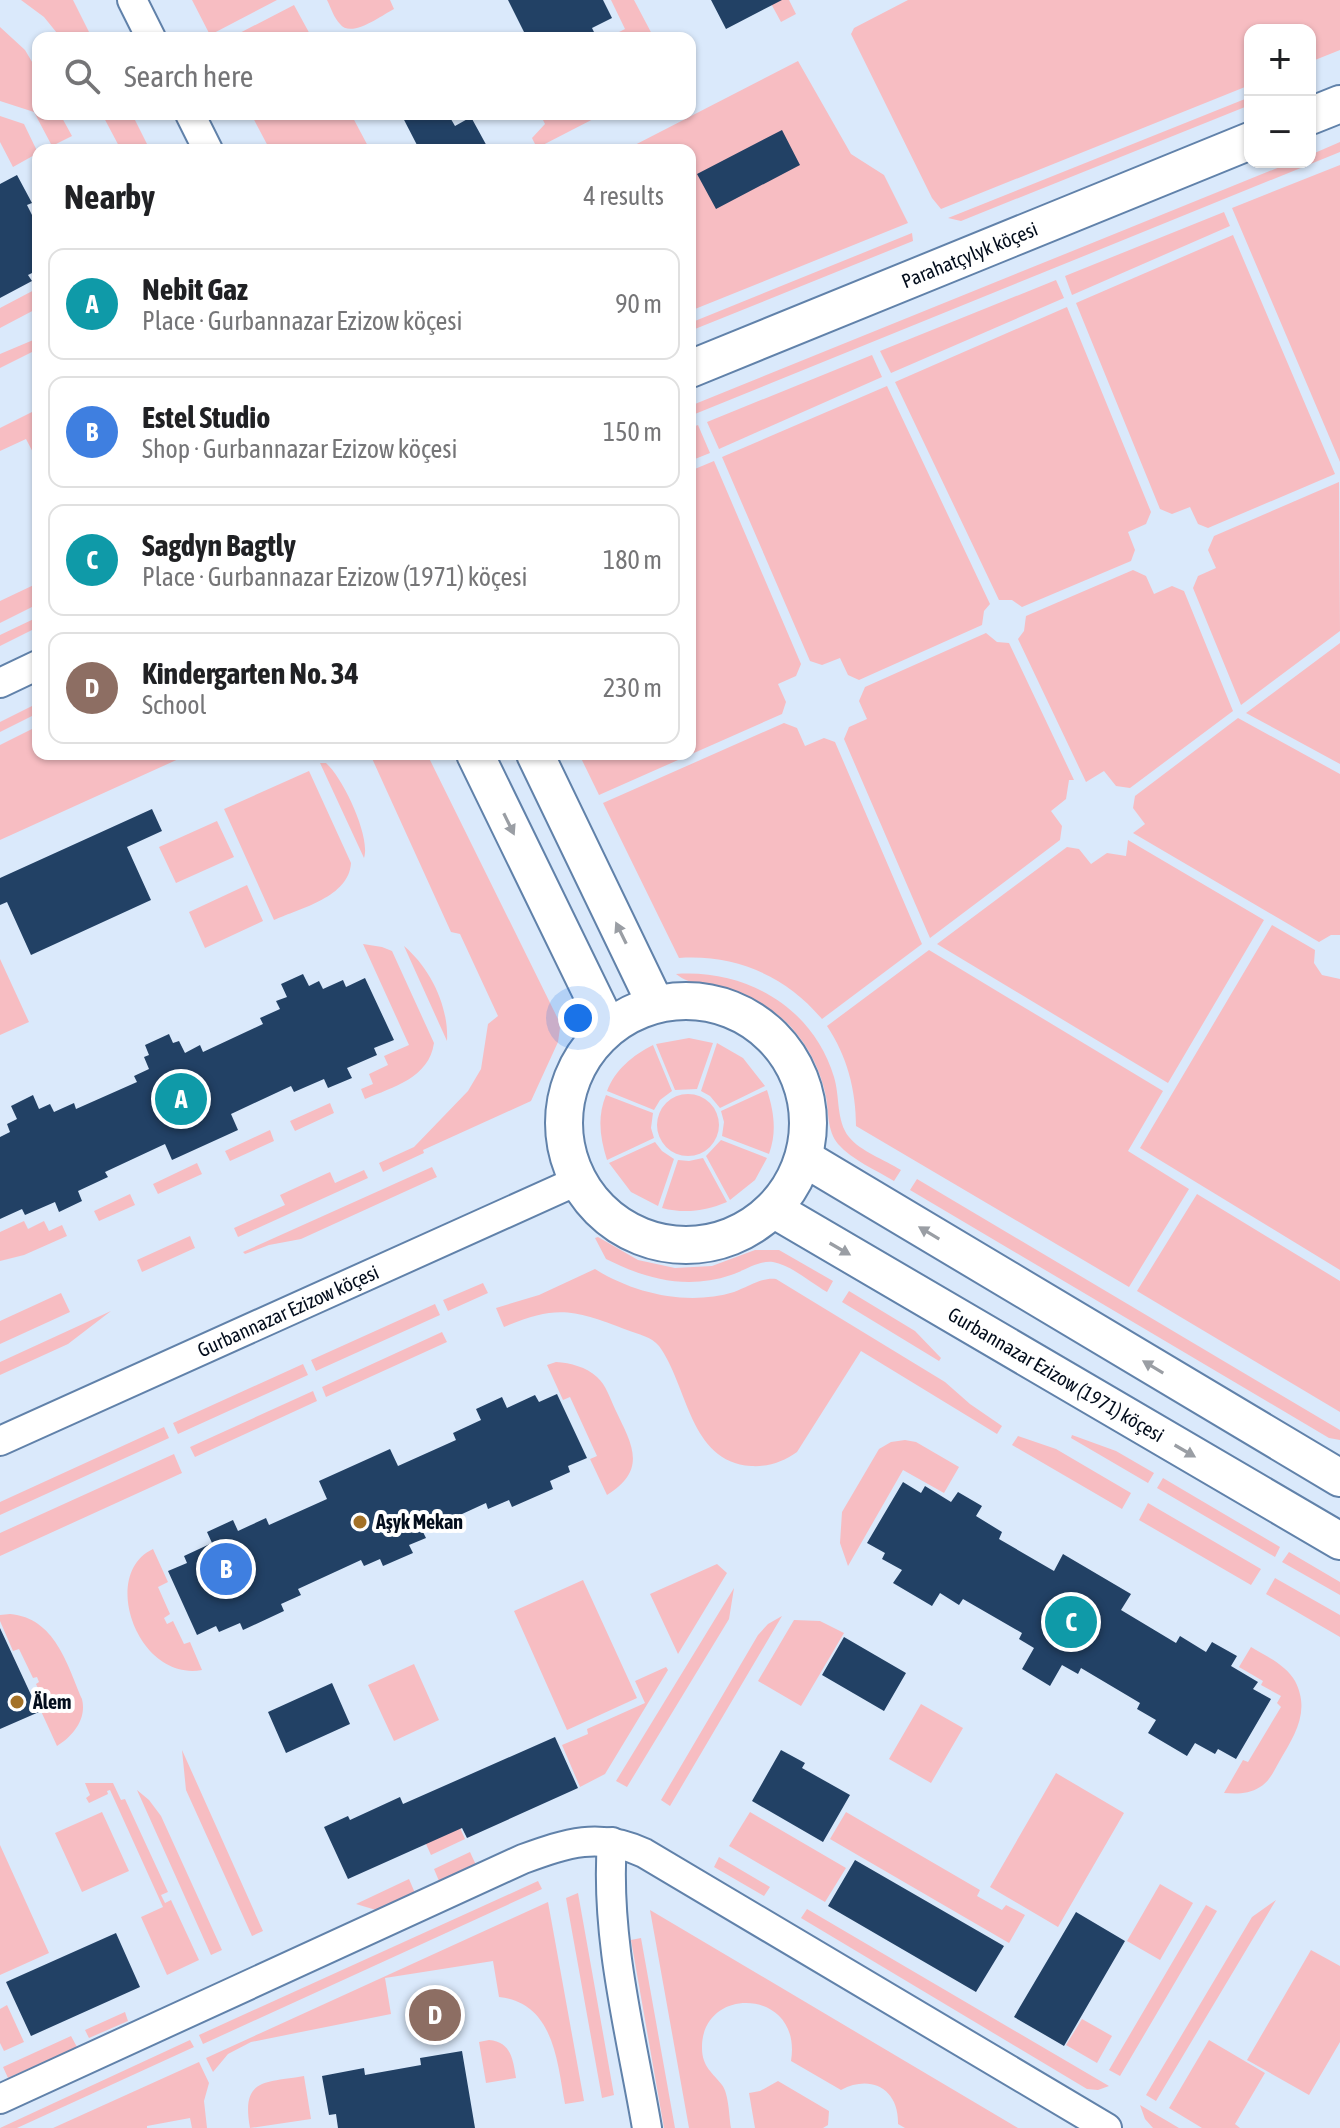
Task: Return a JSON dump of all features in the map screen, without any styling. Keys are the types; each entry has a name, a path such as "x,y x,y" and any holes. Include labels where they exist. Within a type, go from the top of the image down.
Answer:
{"street":[{"path":"132,0 148,32"},
{"path":"1316,114 1340,104"},
{"path":"193,120 205,144"},
{"name":"Parahatçylyk köçesi","path":"696,367 1244,143"},
{"path":"0,683 32,668"},
{"path":"478,760 608,1027"},
{"path":"538,760 655,1003"},
{"path":"689,1000 726,1007 759,1024 786,1051 803,1084 809,1121 804,1158 791,1186 773,1209 743,1231 708,1243 671,1244 636,1235 604,1215 577,1181 567,1155 563,1121 568,1086 583,1055 608,1027 655,1003 689,1000"},
{"path":"804,1158 1340,1478"},
{"name":"Gurbannazar Ezizow köçesi","path":"0,1441 577,1181"},
{"name":"Gurbannazar Ezizow (1971) köçesi","path":"773,1209 1340,1541"},
{"path":"0,2099 523,1859 573,1842 612,1842 644,1853 1107,2128"},
{"path":"612,1842 609,1887 613,1935 647,2128"}],"shaded area":[{"path":"21,0 73,0 89,32 56,32 44,17"},
{"path":"192,0 277,0 216,32 208,32"},
{"path":"327,0 390,0 394,9 351,29 338,22"},
{"path":"611,0 634,0 651,32 619,32 625,29"},
{"path":"769,0 789,0 796,14 781,22"},
{"path":"908,0 1340,0 1340,50 1316,60 1316,24 1244,24 1244,87 941,209 932,198 851,34 854,28"},
{"path":"294,5 309,32 242,32"},
{"path":"0,27 25,50 32,62 32,111 0,101"},
{"path":"798,61 851,154 884,175 908,223 696,309 696,144 637,144 683,120 696,120 696,113"},
{"path":"1244,99 1244,107 961,221 948,218"},
{"path":"0,116 24,124 34,144 32,156 13,167 0,142"},
{"path":"38,120 63,120 72,136 51,144"},
{"path":"105,120 135,120 147,144 118,144"},
{"path":"254,120 354,120 367,144 267,144"},
{"path":"543,120 591,120 545,144 535,144 532,138 545,124"},
{"path":"1340,142 1340,152 1316,162 1316,152"},
{"path":"1340,165 1340,462 1232,208"},
{"path":"1277,168 1301,168 696,414 696,404"},
{"path":"1224,212 1230,226 1072,295 1065,276"},
{"path":"912,233 913,241 696,329 696,321"},
{"path":"1233,235 1335,474 1208,528 1198,524 1190,507 1172,514 1160,509 1076,303"},
{"path":"1056,280 1064,298 891,373 880,351"},
{"path":"32,291 32,311 0,328 0,308"},
{"path":"1067,307 1151,512 1146,524 1128,532 1135,550 1131,561 1022,607 1012,600 999,600 895,382"},
{"path":"32,341 32,352 0,368 0,354"},
{"path":"872,355 882,377 719,449 707,422"},
{"path":"887,386 990,604 984,611 982,625 859,680 848,675 840,658 822,665 810,661 722,457"},
{"path":"32,412 32,450 26,439 0,451 0,428"},
{"path":"696,426 710,453 696,459"},
{"path":"714,461 801,664 796,676 778,684 786,702 782,714 696,752 696,468"},
{"path":"1339,482 1340,631 1241,705 1193,588 1198,576 1216,568 1208,550 1214,536"},
{"path":"1133,570 1146,576 1154,594 1172,586 1184,591 1233,711 1130,788 1116,786 1104,771 1086,782 1018,639 1024,631 1026,616"},
{"path":"32,586 32,607 0,623 0,601"},
{"path":"32,620 32,630 0,646 0,635"},
{"path":"986,633 997,642 1009,643 1074,780 1069,780 1066,799 1051,811 1062,826 1060,840 930,938 844,739 849,727 867,719 859,701 865,687"},
{"path":"1340,643 1340,764 1246,713"},
{"path":"32,706 32,716 0,732 0,722"},
{"path":"1238,718 1340,774 1340,935 1331,935 1319,942 1133,833 1145,824 1133,808 1135,796"},
{"path":"784,723 797,728 805,746 824,738 835,742 922,944 822,1019 792,991 758,971 720,960 679,958 603,803"},
{"path":"32,729 32,760 176,760 0,840 0,745"},
{"path":"373,760 430,760 560,1028 558,1042 531,1101 423,1150 424,1153 383,1172 379,1163 414,1147 468,1091 481,1069 488,1024 498,1016 460,934 451,932"},
{"path":"582,760 678,760 599,795"},
{"path":"320,763 326,763 333,771 354,808 363,836 364,858"},
{"path":"309,771 351,863 342,885 333,893 274,920 224,809"},
{"path":"217,821 234,857 176,883 159,847"},
{"path":"1128,840 1264,920 1168,1083 937,944 1067,847 1079,849 1091,864 1107,853 1126,856"},
{"path":"247,885 263,921 205,948 189,912"},
{"path":"1272,925 1315,950 1314,963 1322,975 1340,979 1340,1270 1140,1148"},
{"path":"363,944 392,951 434,1043 431,1055 417,1073 365,1099 361,1089 373,1084 369,1074 388,1065 384,1056 409,1045"},
{"path":"404,946 422,965 436,989 445,1014 447,1041"},
{"path":"929,950 1163,1091 1128,1151 1189,1189 1129,1287 856,1126 849,1074 827,1026"},
{"path":"0,959 29,1022 0,1035"},
{"path":"676,974 727,978 773,997 793,1012 824,1052 836,1084 845,1131 860,1147 901,1170 894,1181 857,1160 834,1139 824,1087 817,1069 809,1051 784,1020 746,996 694,983"},
{"path":"689,1038 713,1043 697,1089 675,1090 656,1044"},
{"path":"717,1043 743,1058 765,1086 720,1108 701,1091"},
{"path":"653,1045 672,1091 660,1100 654,1110 607,1091 626,1064"},
{"path":"767,1090 774,1122 769,1154 722,1136 724,1122 721,1111"},
{"path":"682,1094 694,1094 710,1103 717,1113 717,1137 710,1147 694,1156 682,1156 662,1142 657,1131 657,1119 671,1099"},
{"path":"606,1095 653,1113 651,1128 654,1138 607,1160 600,1128"},
{"path":"330,1103 334,1113 295,1131 290,1121"},
{"path":"270,1130 274,1141 230,1161 225,1151"},
{"path":"721,1140 767,1158 755,1180 730,1200 706,1156"},
{"path":"655,1142 674,1159 658,1206 631,1192 609,1163"},
{"path":"703,1158 727,1202 695,1211 662,1208 678,1160"},
{"path":"197,1163 202,1174 158,1194 153,1184"},
{"path":"432,1167 437,1177 301,1239 243,1252"},
{"path":"364,1170 368,1178 238,1237 234,1228 285,1205 280,1195 330,1172 335,1183"},
{"path":"917,1179 1340,1430 1340,1440 1329,1438 910,1190"},
{"path":"130,1194 135,1205 99,1221 94,1211"},
{"path":"1197,1194 1340,1281 1340,1412 1137,1291"},
{"path":"24,1221 28,1229 44,1221 49,1231 62,1225 67,1236 24,1255 0,1261 0,1232"},
{"path":"190,1236 195,1248 142,1272 137,1260"},
{"path":"595,1238 638,1260 675,1268 712,1266 755,1250 779,1250 833,1281 827,1292 787,1267 773,1262 699,1282 667,1280 636,1272 606,1259"},
{"path":"595,1269 644,1291 698,1298 734,1292 760,1281 776,1279 945,1382 1002,1426 997,1434 861,1351 797,1452 763,1466 730,1461 702,1437 669,1362 653,1340 593,1318 566,1312 538,1315 504,1327 496,1308 539,1295"},
{"path":"483,1283 488,1293 448,1311 443,1300"},
{"path":"849,1291 915,1331 941,1358 939,1361 842,1302"},
{"path":"61,1293 70,1312 0,1344 0,1321"},
{"path":"435,1304 440,1315 316,1371 311,1360"},
{"path":"111,1311 68,1344 0,1375 0,1362"},
{"path":"442,1332 447,1342 326,1397 322,1387"},
{"path":"556,1362 578,1366 597,1377 608,1392 631,1444 633,1455 628,1475 607,1495 590,1459 597,1456 570,1397 563,1400 547,1365"},
{"path":"303,1364 308,1375 178,1434 173,1423"},
{"path":"313,1391 317,1401 195,1457 190,1447"},
{"path":"164,1427 169,1438 0,1515 0,1502"},
{"path":"1072,1435 1116,1451 1154,1473 1148,1483 1071,1438"},
{"path":"1018,1436 1056,1449 1131,1493 1122,1509 1012,1445"},
{"path":"891,1442 916,1442 959,1467 944,1493 903,1470 848,1566 840,1543 842,1512 879,1449"},
{"path":"174,1454 182,1473 0,1556 0,1533"},
{"path":"1163,1478 1280,1547 1275,1557 1157,1488"},
{"path":"1148,1503 1261,1569 1251,1585 1139,1520"},
{"path":"153,1549 168,1582 158,1587 170,1614 164,1618 167,1624 173,1621 184,1644 190,1642 202,1670 179,1669 160,1660 144,1644 133,1623 128,1601 129,1580 137,1562"},
{"path":"1289,1552 1340,1582 1340,1595 1282,1562"},
{"path":"717,1564 727,1573 678,1654 650,1594"},
{"path":"1275,1578 1340,1615 1340,1637 1266,1594"},
{"path":"583,1580 637,1698 567,1730 514,1611"},
{"path":"734,1588 729,1619 627,1787 616,1781"},
{"path":"0,1615 25,1617 49,1633 82,1699 81,1720 57,1746 40,1709 46,1706 36,1684 39,1682 37,1677 33,1678 19,1649 13,1651 0,1621"},
{"path":"782,1616 670,1806 661,1800 758,1635 768,1624"},
{"path":"794,1620 820,1621 844,1633 801,1706 758,1681"},
{"path":"1251,1647 1291,1675 1300,1692 1301,1713 1290,1743 1266,1782 1247,1792 1224,1793 1243,1760 1248,1762 1281,1707 1277,1703 1281,1696 1239,1667"},
{"path":"414,1664 439,1720 394,1741 368,1685"},
{"path":"666,1667 668,1670 605,1774 580,1787 562,1745 588,1734 587,1729 645,1703 635,1681"},
{"path":"921,1704 963,1728 931,1783 889,1759"},
{"path":"182,1750 263,1931 252,1936 186,1790"},
{"path":"1056,1773 1124,1813 1058,1927 990,1887"},
{"path":"85,1783 113,1783 121,1800 125,1799 168,1892 161,1895 165,1903 171,1900 199,1960 167,1975 141,1917 163,1907 110,1790 89,1803 86,1798 90,1795"},
{"path":"137,1790 161,1816 222,1950 211,1955"},
{"path":"410,1809 455,1816 465,1839 431,1855"},
{"path":"102,1812 129,1871 82,1892 55,1833"},
{"path":"750,1812 846,1868 825,1902 729,1846"},
{"path":"846,1812 980,1890 977,1896 1002,1910 1006,1905 1025,1915 1009,1943 830,1839"},
{"path":"0,1845 49,1953 0,1975"},
{"path":"470,1852 476,1865 439,1881 434,1869"},
{"path":"719,1857 770,1887 764,1896 714,1867"},
{"path":"409,1879 415,1893 376,1910 356,1904"},
{"path":"538,1881 542,1889 203,2044 199,2035"},
{"path":"1160,1884 1193,1903 1160,1960 1127,1941"},
{"path":"578,1893 614,2095 602,2098 566,1898"},
{"path":"1276,1900 1156,2101 1146,2095 1252,1917"},
{"path":"548,1902 584,2101 565,2104 550,2037 531,2010 499,1997 493,1961 385,1978 391,2014 251,2042 228,2054 213,2072 206,2058"},
{"path":"1206,1905 1217,1911 1120,2076 1109,2070"},
{"path":"807,1909 1109,2086 1098,2090 1087,2089 801,1918"},
{"path":"650,1910 1018,2128 905,2128 898,2124 894,2102 881,2088 863,2084 841,2090 791,2061 791,2037 782,2019 768,2008 751,2003 733,2005 717,2013 706,2027 702,2048 706,2065 724,2089 731,2128 689,2128"},
{"path":"641,1938 675,2128 664,2128 631,1940"},
{"path":"1311,1950 1340,1966 1340,2042 1309,2095 1247,2060"},
{"path":"7,2005 24,2042 4,2051 0,2043 0,2009"},
{"path":"125,2012 128,2021 89,2038 85,2030"},
{"path":"1082,2019 1112,2036 1097,2063 1066,2045"},
{"path":"71,2036 77,2047 8,2078 3,2067"},
{"path":"190,2040 194,2047 17,2128 0,2128"},
{"path":"489,2040 506,2048 512,2058 516,2078 486,2083 479,2042"},
{"path":"1209,2040 1265,2073 1235,2124 1240,2128 1202,2128 1169,2108"},
{"path":"199,2062 209,2083 204,2101 207,2128 192,2128 190,2118 147,2128 53,2128"},
{"path":"304,2076 311,2119 250,2128 248,2112 253,2091 267,2082"},
{"path":"778,2081 829,2111 828,2125 823,2128 755,2128 749,2093"},
{"path":"1140,2105 1179,2128 1153,2128 1145,2119"}],"building":[{"path":"508,0 603,0 612,18 592,28 594,32 524,32"},
{"path":"711,0 782,0 726,29"},
{"path":"404,120 452,120 455,126 473,120 486,144 416,144"},
{"path":"782,130 800,165 716,209 697,174"},
{"path":"17,175 32,203 27,205 32,215 32,273 28,275 32,281 0,298 0,184"},
{"path":"152,809 162,831 127,847 151,900 31,955 7,902 0,905 0,878"},
{"path":"303,974 309,986 319,981 323,989 343,980 346,987 365,978 394,1040 374,1048 377,1055 347,1068 352,1078 328,1088 324,1079 294,1092 291,1086 231,1114 238,1130 172,1160 165,1144 105,1172 108,1177 78,1191 82,1201 59,1212 55,1202 25,1215 22,1209 0,1219 0,1137 10,1132 7,1124 17,1119 11,1106 33,1095 39,1109 50,1104 54,1112 74,1103 76,1109 137,1082 134,1076 149,1069 144,1057 149,1055 145,1045 169,1034 173,1043 179,1041 185,1053 200,1045 203,1052 263,1024 260,1018 280,1009 276,1001 287,997 281,984"},
{"name":"Aşyk Mekan","path":"557,1394 587,1458 568,1466 570,1472 550,1481 553,1489 512,1507 509,1500 488,1509 486,1503 423,1532 426,1538 409,1545 413,1553 383,1566 380,1559 364,1566 361,1560 298,1589 301,1595 281,1604 284,1611 243,1630 240,1623 219,1632 216,1626 197,1635 168,1571 187,1563 184,1556 212,1543 207,1532 233,1520 238,1531 266,1518 269,1525 327,1499 319,1481 390,1449 398,1466 456,1440 453,1433 481,1420 476,1409 502,1397 507,1408 535,1395 539,1402"},
{"path":"903,1482 921,1493 925,1486 951,1502 958,1492 982,1506 976,1516 1002,1532 999,1539 1054,1571 1063,1554 1131,1594 1121,1610 1176,1643 1180,1636 1206,1652 1212,1642 1237,1656 1231,1666 1258,1682 1253,1689 1271,1699 1236,1759 1218,1749 1215,1754 1195,1743 1187,1756 1148,1733 1156,1720 1137,1709 1140,1703 1081,1668 1078,1674 1062,1665 1050,1686 1022,1669 1034,1648 1019,1639 1022,1633 963,1599 959,1605 940,1593 932,1606 893,1583 902,1570 882,1559 885,1553 867,1543"},
{"name":"Älem","path":"0,1628 39,1712 0,1729"},
{"path":"844,1637 906,1673 884,1711 822,1675"},
{"path":"332,1683 350,1724 286,1753 268,1712"},
{"path":"555,1737 578,1788 467,1838 462,1828 348,1879 324,1827 348,1816 350,1820 400,1797 403,1804"},
{"path":"781,1750 805,1763 802,1768 850,1795 823,1842 752,1801"},
{"path":"855,1860 1004,1946 976,1992 828,1906"},
{"path":"1076,1912 1125,1941 1064,2046 1014,2017"},
{"path":"116,1933 140,1987 31,2036 6,1982"},
{"path":"462,2051 475,2128 338,2128 336,2114 329,2115 322,2076 364,2068 365,2075 421,2065 420,2058"}],"place":[{"name":"Nebit Gaz","path":"181,1099"},
{"name":"Aşyk Mekan","path":"360,1522"},
{"name":"Estel Studio","path":"226,1569"},
{"name":"Sagdyn Bagtly","path":"1071,1622"},
{"name":"Älem","path":"17,1702"},
{"name":"Kindergarten No. 34","path":"435,2015"}]}
